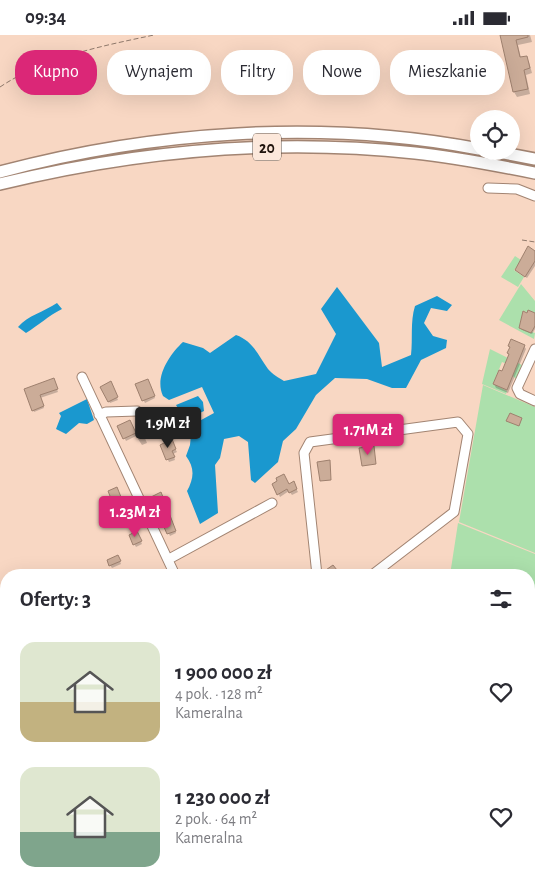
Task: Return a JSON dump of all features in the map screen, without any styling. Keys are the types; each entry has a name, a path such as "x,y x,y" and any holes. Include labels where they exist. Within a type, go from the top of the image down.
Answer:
{"main road":[{"name":"20","path":"0,172 46,160 118,147 177,140 247,135 351,135 411,139 470,148"},
{"name":"20","path":"0,184 134,158 262,147 343,148 414,153 535,173"},
{"path":"520,156 535,159"}],"street":[{"path":"488,188 516,189 535,196"},
{"path":"535,349 518,388 520,394 535,401"},
{"path":"82,377 172,569"},
{"path":"99,415 106,412 137,411"},
{"path":"317,569 304,453 310,442 458,422 468,434 454,512 380,569"},
{"path":"168,559 272,503"}],"path":[{"path":"0,87 14,78 87,49 154,35"},
{"path":"522,239 535,242"}],"green space":[{"path":"515,256 530,266 519,264 514,270 524,277 518,287 501,277"},
{"path":"521,284 535,301 535,313 528,310 527,312 523,311 519,328 535,333 534,339 499,320"},
{"path":"490,349 522,365 517,380 512,375 514,367 502,362 493,384 507,391 506,394 482,384"},
{"path":"483,385 535,407 535,553 459,522"},
{"path":"458,523 535,554 535,569 451,569"}],"water":[{"path":"337,287 379,343 382,367 411,355 415,306 437,296 452,305 447,311 431,308 424,323 433,336 447,340 446,348 421,360 406,388 392,388 367,379 335,378 316,395 296,429 283,441 278,462 255,483 251,480 248,442 239,436 224,439 220,458 215,465 218,513 200,524 187,491 191,482 192,469 186,456 190,445 192,425 214,413 202,387 169,400 163,396 160,381 169,359 183,342 203,348 210,353 236,335 247,341 270,371 284,381 316,374 336,334 321,309"},
{"path":"57,303 62,309 26,333 18,327 26,319"},
{"path":"198,396 203,402 204,411 185,420 176,405"},
{"path":"87,399 94,420 87,424 79,423 66,434 56,429 61,416 59,413"}],"building":[{"path":"500,35 528,35 528,37 516,40 520,57 527,56 530,68 524,70 528,89 513,92 505,50"},
{"path":"528,246 535,251 535,261 525,277 515,270"},
{"path":"528,310 535,313 535,326 531,333 519,328 523,311 527,313"},
{"path":"511,339 525,345 507,390 493,384 499,370 502,371 509,354 507,353"},
{"path":"54,378 58,389 40,395 44,406 32,411 24,389"},
{"path":"148,379 155,396 142,401 135,384"},
{"path":"111,381 118,397 108,402 100,387"},
{"path":"510,413 522,418 519,426 506,421"},
{"path":"130,420 136,433 123,439 117,426"},
{"path":"172,439 176,449 172,451 175,457 166,460 160,445"},
{"path":"374,446 376,464 362,466 359,448"},
{"path":"330,460 331,480 320,481 317,462"},
{"path":"284,474 289,484 294,481 297,489 289,493 287,489 277,495 272,484 277,481 276,478"},
{"path":"117,487 121,497 112,501 108,491"},
{"path":"161,492 176,531 167,534 151,497"},
{"path":"137,531 142,541 133,545 129,535"},
{"path":"118,555 121,561 109,566 107,560"},
{"path":"333,565 336,569 327,569"}]}
